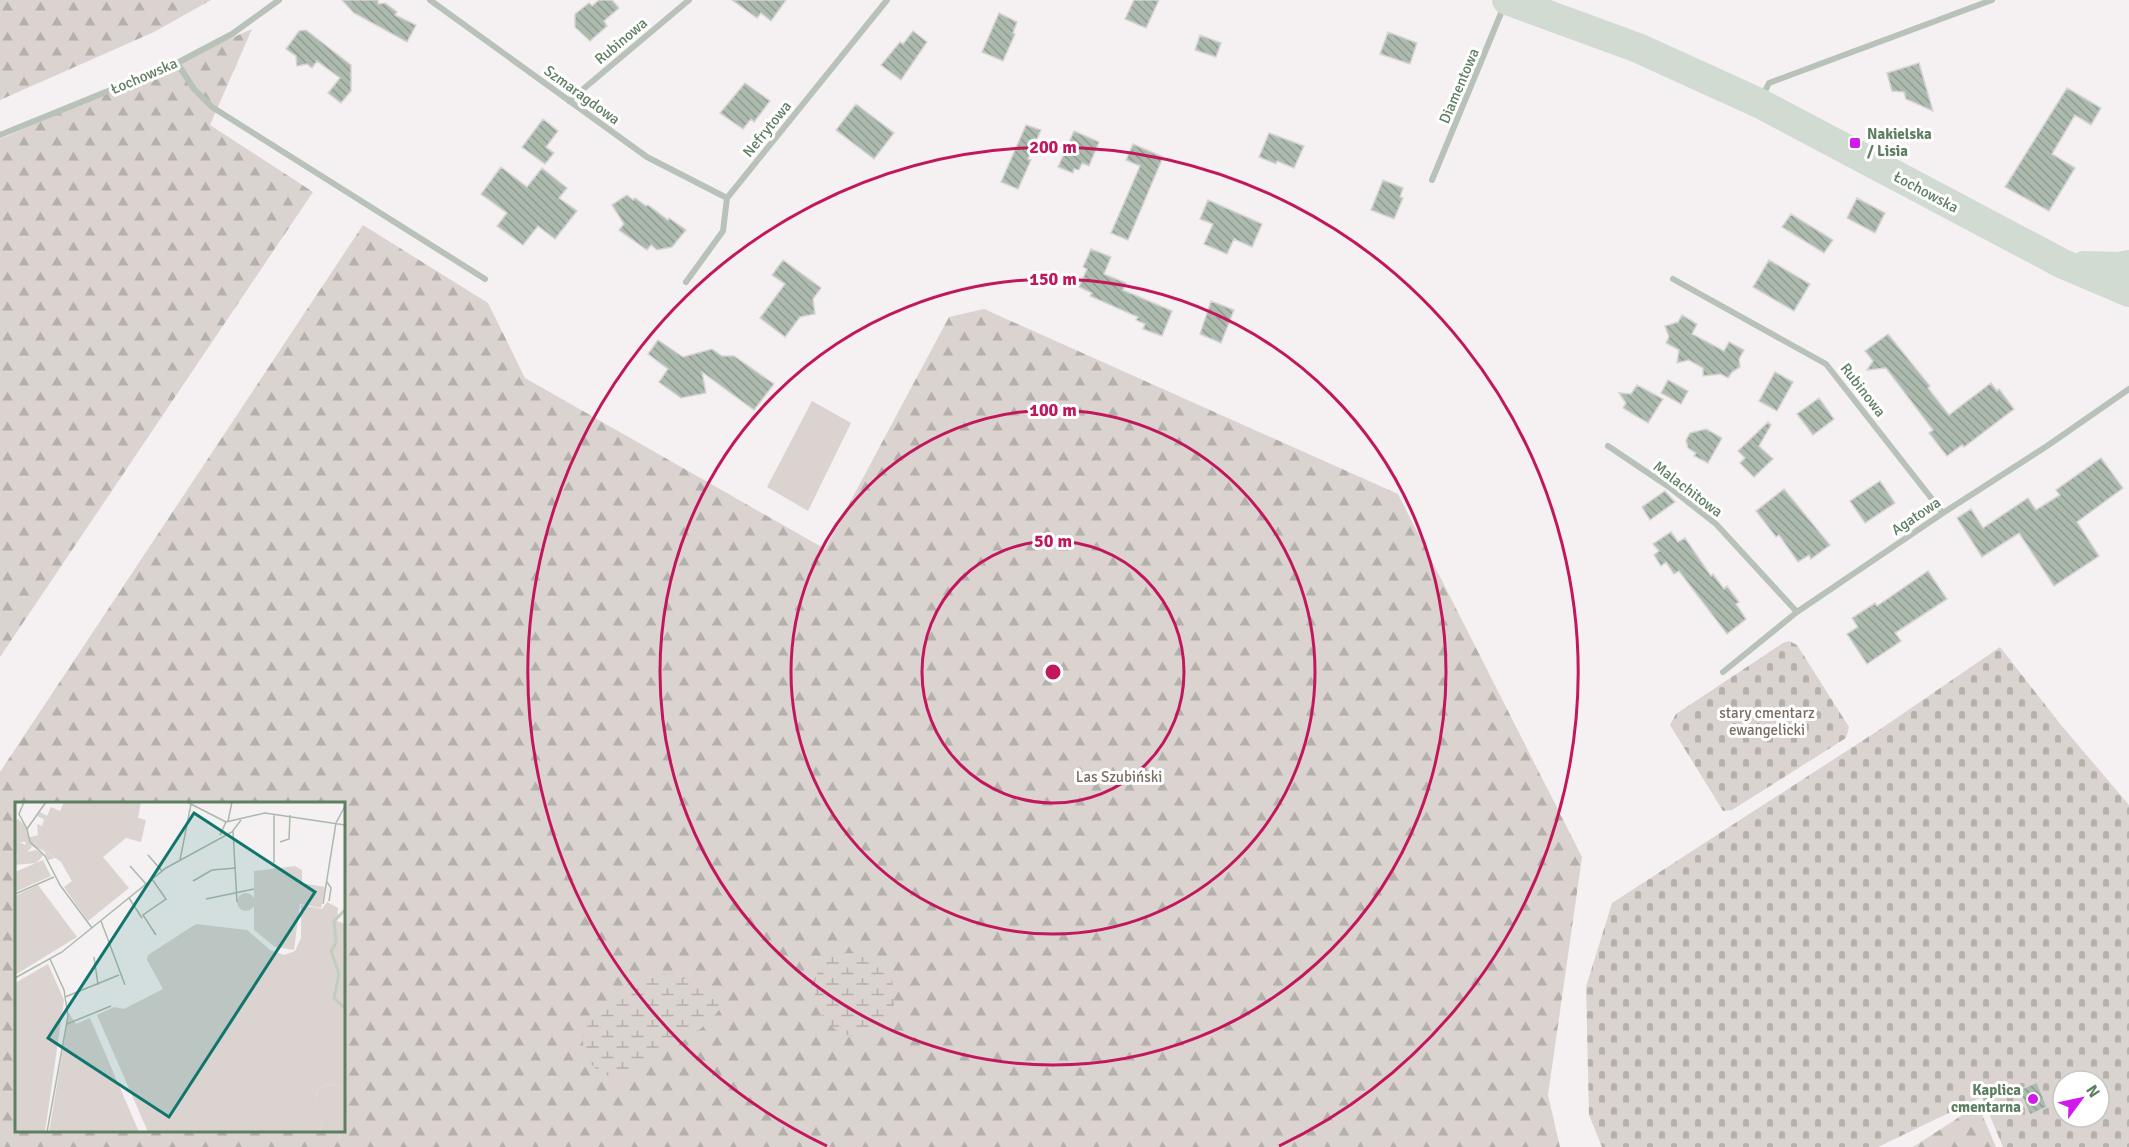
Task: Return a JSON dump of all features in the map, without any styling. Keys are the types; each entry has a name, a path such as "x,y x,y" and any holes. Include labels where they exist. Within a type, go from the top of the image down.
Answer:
{"main road":[{"name":"Łochowska","path":"1507,0 1638,48 1759,103 2063,264 2129,292"},
{"name":"Łochowska","path":"2063,264 2129,266"}],"street":[{"name":"Łochowska","path":"0,135 177,63 232,34 279,0"},
{"name":"Szmaragdowa","path":"430,0 647,157 727,198"},
{"name":"Rubinowa","path":"569,101 689,0"},
{"name":"Nefrytowa","path":"727,198 887,0"},
{"name":"Diamentowa","path":"1432,180 1507,0"},
{"path":"1759,103 1769,83 1992,0"},
{"path":"177,63 194,89 212,107 485,279"},
{"path":"686,282 723,231 727,198"},
{"name":"Rubinowa","path":"1673,279 1826,363 1943,513"},
{"name":"Agatowa","path":"1723,672 1797,612 2129,389"},
{"name":"Malachitowa","path":"1608,446 1669,487 1716,524 1797,612"}],"green space":[{"path":"0,0 211,0 154,32 0,100"},
{"path":"252,29 210,125 313,192 0,657 0,139"},
{"name":"Las Szubiński","path":"363,225 488,303 525,378 825,549 949,317 984,309 1398,494 1582,857 1548,1095 1560,1147 0,1147 0,772"},
{"path":"812,401 851,423 808,511 767,487"},
{"name":"stary cmentarz ewangelicki","path":"1789,641 1797,645 1849,727 1846,738 1732,810 1723,811 1670,725 1676,714"},
{"path":"2000,647 2061,725 2129,805 2129,1147 2003,1147 1982,1097 1878,1147 1602,1147 1589,1115 1586,987 1612,903 1882,728"},
{"path":"850,952 872,956 880,961 886,967 893,983 892,1012 881,1026 864,1036 847,1035 835,1029 818,1007 815,993 816,979 821,967 832,956"},
{"path":"665,974 690,980 707,988 715,993 721,1007 697,1032 641,1068 616,1077 608,1076 596,1069 584,1050 583,1039 589,1023 603,1005 626,985 643,978"},
{"path":"1978,1105 1996,1147 1913,1147"}],"building":[{"path":"342,0 378,0 378,4 385,3 397,12 395,15 416,25 407,42 354,13"},
{"path":"599,0 612,0 619,8 604,21 607,26 590,41 575,27 575,14 589,3 592,6"},
{"path":"732,0 786,0 771,21 761,13 757,18"},
{"path":"1134,0 1159,0 1146,28 1125,19"},
{"path":"999,13 1017,22 1013,33 1015,34 1003,61 982,52"},
{"path":"306,30 351,65 351,91 341,103 328,93 340,78 317,61 312,68 307,64 297,66 296,56 286,49 299,31"},
{"path":"913,31 927,42 901,80 881,65 900,42 903,44"},
{"path":"1388,32 1417,43 1410,64 1380,54"},
{"path":"1200,35 1221,43 1216,57 1195,50"},
{"path":"1919,63 1933,111 1906,99 1904,92 1892,91 1887,73"},
{"path":"745,83 770,101 754,122 751,119 743,129 720,113"},
{"path":"2067,88 2101,108 2091,125 2075,115 2052,154 2075,168 2049,211 2005,187"},
{"path":"856,104 894,133 874,159 836,130"},
{"path":"543,119 558,131 546,147 554,153 545,164 522,147"},
{"path":"1026,125 1041,130 1018,189 1001,182"},
{"path":"1074,131 1099,142 1089,166 1082,163 1079,170 1074,169 1073,173 1058,167"},
{"path":"1269,133 1304,146 1294,168 1259,157"},
{"path":"1133,144 1163,157 1128,240 1111,233 1140,166 1126,160"},
{"path":"501,167 527,187 542,168 567,188 559,198 577,211 555,239 538,226 523,245 497,226 507,213 481,194"},
{"path":"1383,180 1403,188 1400,197 1403,198 1394,219 1371,210"},
{"path":"627,195 633,200 635,198 646,206 648,205 686,230 672,247 657,250 651,245 647,250 619,230 624,224 612,205"},
{"path":"1857,198 1885,213 1875,233 1847,218"},
{"path":"1208,200 1262,224 1252,247 1234,239 1227,254 1204,244 1213,224 1200,219"},
{"path":"1791,214 1833,240 1824,253 1782,227"},
{"path":"1091,249 1111,257 1104,274 1126,283 1123,290 1172,311 1162,336 1143,329 1145,324 1136,320 1138,317 1090,296 1092,293 1079,287 1087,269 1083,267"},
{"path":"783,260 821,288 813,299 815,314 800,317 785,337 760,318 785,284 772,275"},
{"path":"1769,260 1810,284 1794,311 1753,287"},
{"path":"1211,301 1234,310 1221,343 1200,334"},
{"path":"1682,315 1697,324 1692,334 1724,351 1729,342 1744,350 1739,359 1740,367 1728,378 1721,374 1703,376 1703,368 1689,360 1677,363 1679,350 1666,343 1669,337 1665,326 1678,322"},
{"path":"1888,334 1930,386 1928,388 1949,415 1991,383 1997,391 1999,389 2014,409 1964,447 1962,445 1947,456 1929,433 1933,430 1886,368 1867,370 1873,361 1865,351"},
{"path":"658,340 683,357 712,349 722,356 734,356 774,384 754,410 702,372 706,393 681,398 659,382 668,369 648,354"},
{"path":"1775,372 1793,382 1777,411 1759,401"},
{"path":"1668,380 1688,391 1681,404 1661,393"},
{"path":"1637,385 1663,399 1648,423 1623,408 1626,403 1619,393 1631,394"},
{"path":"1819,398 1834,419 1813,435 1797,414"},
{"path":"1768,422 1771,425 1759,446 1773,459 1754,477 1740,463 1745,458 1738,451"},
{"path":"1706,429 1722,438 1708,463 1694,456 1696,453 1688,448 1686,440 1690,433"},
{"path":"2101,458 2123,488 2077,522 2099,556 2054,586 2019,533 1982,557 1957,518 1971,509 1983,528 2028,498 2036,510 2060,495 2056,490"},
{"path":"1880,481 1895,503 1865,523 1850,501"},
{"path":"1784,489 1830,545 1811,559 1809,555 1798,562 1779,535 1776,537 1756,511"},
{"path":"1665,491 1675,502 1650,520 1642,507"},
{"path":"1671,532 1678,542 1685,538 1711,576 1713,574 1724,589 1727,586 1739,602 1736,604 1746,619 1727,634 1679,571 1674,574 1666,562 1661,566 1654,555 1659,551 1653,544"},
{"path":"1928,571 1947,599 1895,633 1901,641 1867,664 1847,634 1858,627 1852,618 1875,603 1877,606"},
{"name":"Kaplica cmentarna","path":"2037,1082 2047,1107 2030,1115 2019,1090"}],"place":[{"name":"Nakielska / Lisia","path":"1855,143"},
{"name":"Kaplica cmentarna","path":"2033,1099"}]}
